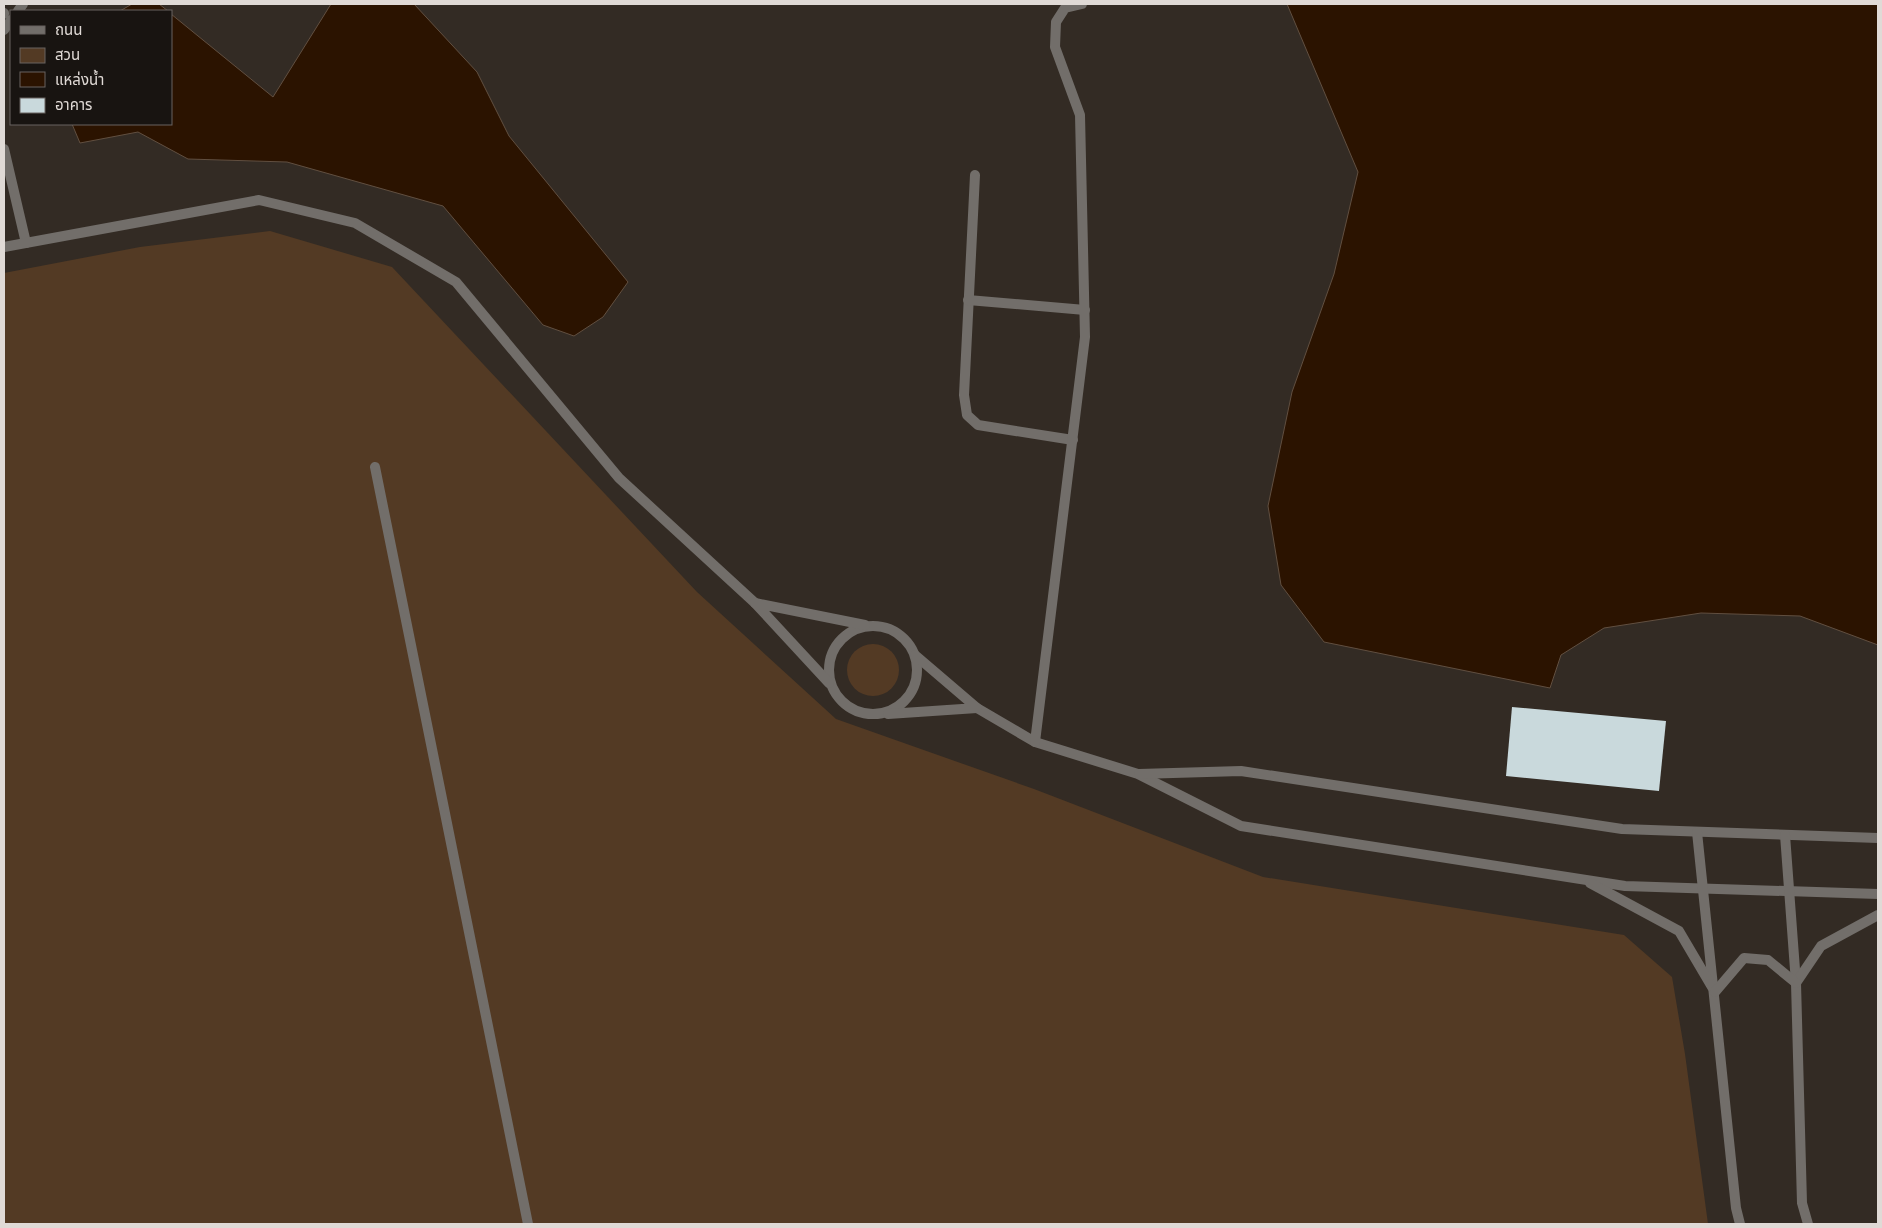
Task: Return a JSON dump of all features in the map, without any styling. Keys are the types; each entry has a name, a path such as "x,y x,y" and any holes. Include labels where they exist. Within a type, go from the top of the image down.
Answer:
{"street":[{"path":"1035,742 1086,337 1080,115 1055,47 1056,22 1065,8 1082,4"},
{"path":"4,148 26,243"},
{"path":"975,175 964,394 967,415 978,425 1073,440"},
{"path":"4,247 259,200 355,223 456,282 620,478 755,603 829,683 837,697 849,708 863,714 977,708"},
{"path":"968,300 1085,310"},
{"path":"376,467 528,1224"},
{"path":"755,603 866,626 882,626 896,632 907,641 915,655 977,708 1035,742 1138,774 1241,826 1625,886 1878,894"},
{"path":"829,683 828,668 831,652 840,640 852,631 866,626"},
{"path":"879,714 894,709 906,700 915,686 917,671 915,655"},
{"path":"1138,774 1241,771 1622,829 1878,838"},
{"path":"1697,832 1736,1208 1740,1224"},
{"path":"1785,835 1796,983 1802,1203 1808,1224"},
{"path":"1584,879 1679,931 1715,992"},
{"path":"1796,983 1822,946 1878,915"},
{"path":"1715,992 1744,958 1768,960 1796,983"}],"green space":[{"path":"270,231 392,267 697,592 836,719 1034,789 1263,877 1624,935 1672,977 1685,1054 1708,1224 4,1224 4,273 140,247"},
{"path":"873,644 883,646 891,652 897,660 899,670 897,680 891,688 883,694 873,696 863,694 855,688 849,680 847,670 849,660 855,652 863,646"}],"water":[{"path":"132,4 159,4 167,10 122,10"},
{"path":"331,4 414,4 477,72 509,136 628,282 603,317 574,336 543,325 443,206 287,162 188,159 138,132 80,143 72,125 172,125 172,15 273,97"},
{"path":"1287,4 1878,4 1878,645 1800,616 1701,613 1604,628 1561,655 1550,688 1324,642 1281,585 1268,506 1292,392 1334,274 1358,172"}],"building":[{"path":"1512,707 1666,721 1659,791 1506,776"}]}
